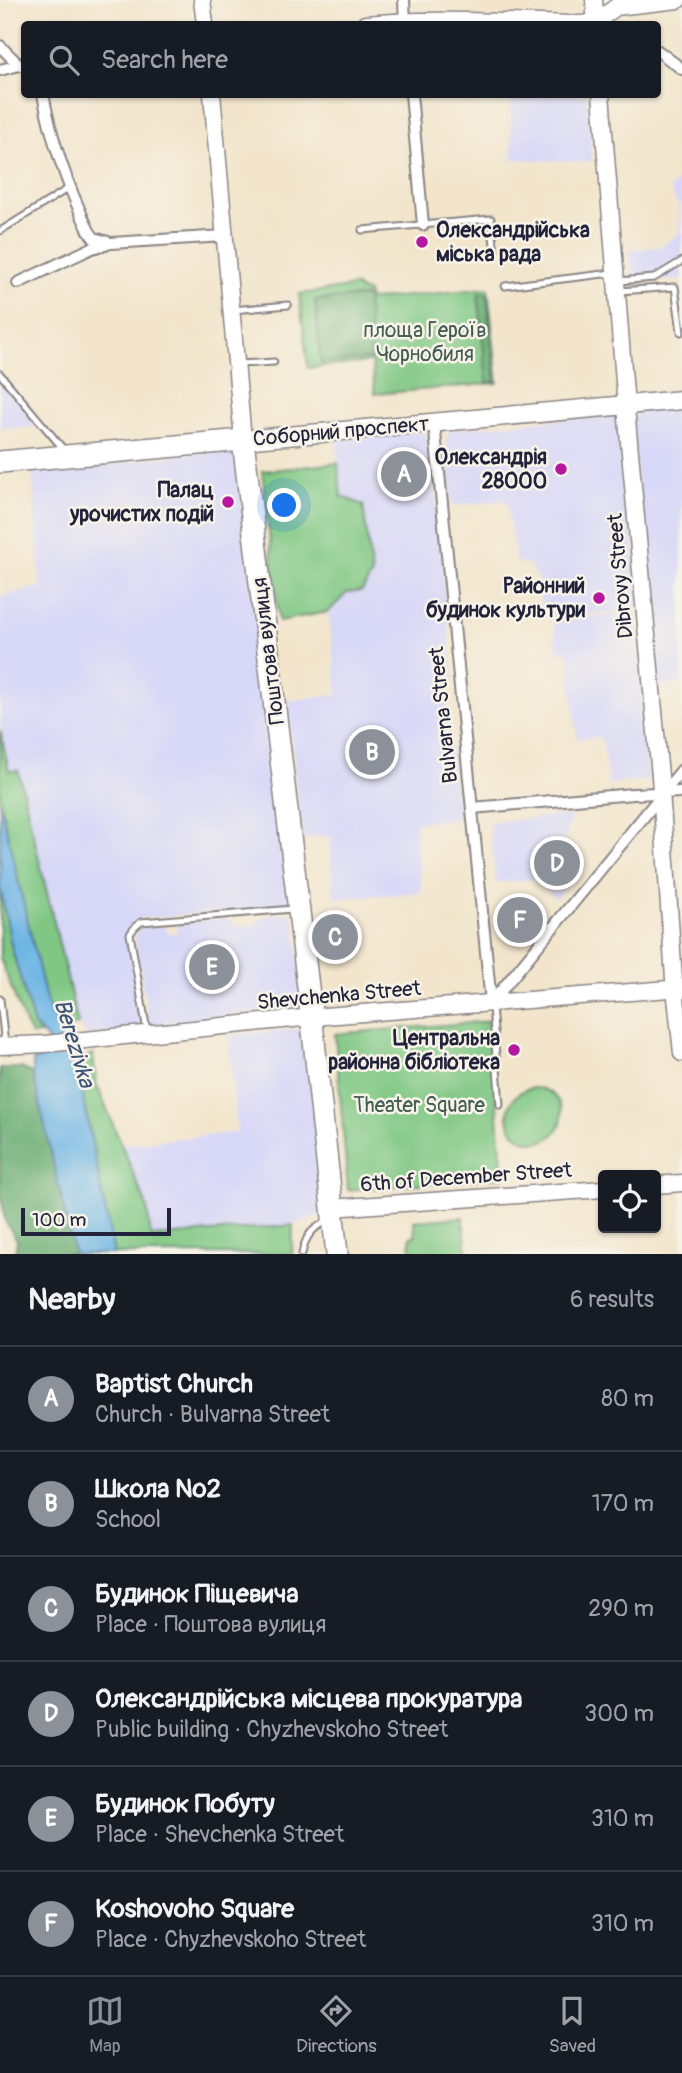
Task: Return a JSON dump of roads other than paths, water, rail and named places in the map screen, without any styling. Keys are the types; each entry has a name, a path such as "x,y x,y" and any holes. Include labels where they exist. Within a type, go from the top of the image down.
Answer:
{"highway":[{"name":"Соборний проспект","path":"0,462 243,440"},
{"name":"Поштова вулиця","path":"243,440 312,1017 337,1254"}],"main road":[{"name":"Соборний проспект","path":"243,440 682,400"}],"street":[{"path":"202,0 205,21"},
{"path":"404,0 405,21"},
{"path":"594,0 596,21"},
{"path":"598,21 616,7 678,0"},
{"path":"466,21 505,21"},
{"path":"0,46 21,64"},
{"path":"661,54 682,69"},
{"path":"0,70 21,65"},
{"path":"44,98 49,127 69,188 94,237 111,243"},
{"name":"Поштова вулиця","path":"212,98 243,440"},
{"path":"411,98 424,225"},
{"name":"Dibrovy Street","path":"601,98 661,807 679,989 682,1053"},
{"path":"18,283 92,248 111,243 225,236"},
{"name":"Bulvarna Street","path":"434,422 491,1003"},
{"path":"491,1003 682,770"},
{"path":"472,808 682,792"},
{"name":"Shevchenka Street","path":"3,1046 312,1017 679,989"},
{"path":"661,1185 682,1183"},
{"name":"6th of December Street","path":"332,1213 598,1189"}],"lane":[{"path":"0,231 69,188"},
{"path":"362,230 491,219 495,253"},
{"path":"505,286 654,278 682,261"},
{"path":"616,282 675,286 681,332"},
{"path":"232,310 288,305"},
{"path":"237,364 274,362"},
{"path":"0,374 70,456"},
{"path":"147,1034 130,934 141,922 299,908"},
{"path":"0,999 3,1046"},
{"path":"491,1003 500,1105"},
{"path":"302,1254 309,1233 332,1213"}],"water":[{"path":"0,802 47,1004 62,1031 69,1058 74,1062 78,1073 114,1254 74,1254 33,1074 33,1061 47,1055 47,1039 34,1025 12,949 0,887"}],"place":[{"name":"Олександрійська міська рада","path":"422,242"},
{"name":"Олександрія 28000","path":"561,469"},
{"name":"Baptist Church","path":"404,474"},
{"name":"Палац урочистих подій","path":"228,502"},
{"name":"Районний будинок культури","path":"599,598"},
{"name":"Школа №2","path":"372,752"},
{"name":"Олександрійська місцева прокуратура","path":"557,863"},
{"name":"Koshovoho Square","path":"520,920"},
{"name":"Будинок Піщевича","path":"335,937"},
{"name":"Будинок Побуту","path":"212,967"},
{"name":"Центральна районна бібліотека","path":"514,1050"}],"park label":[{"name":"площа Героїв Чорнобиля","path":"425,342"},
{"name":"Theater Square","path":"419,1105"}],"water label":[{"name":"Berezivka","path":"75,1043"}]}
